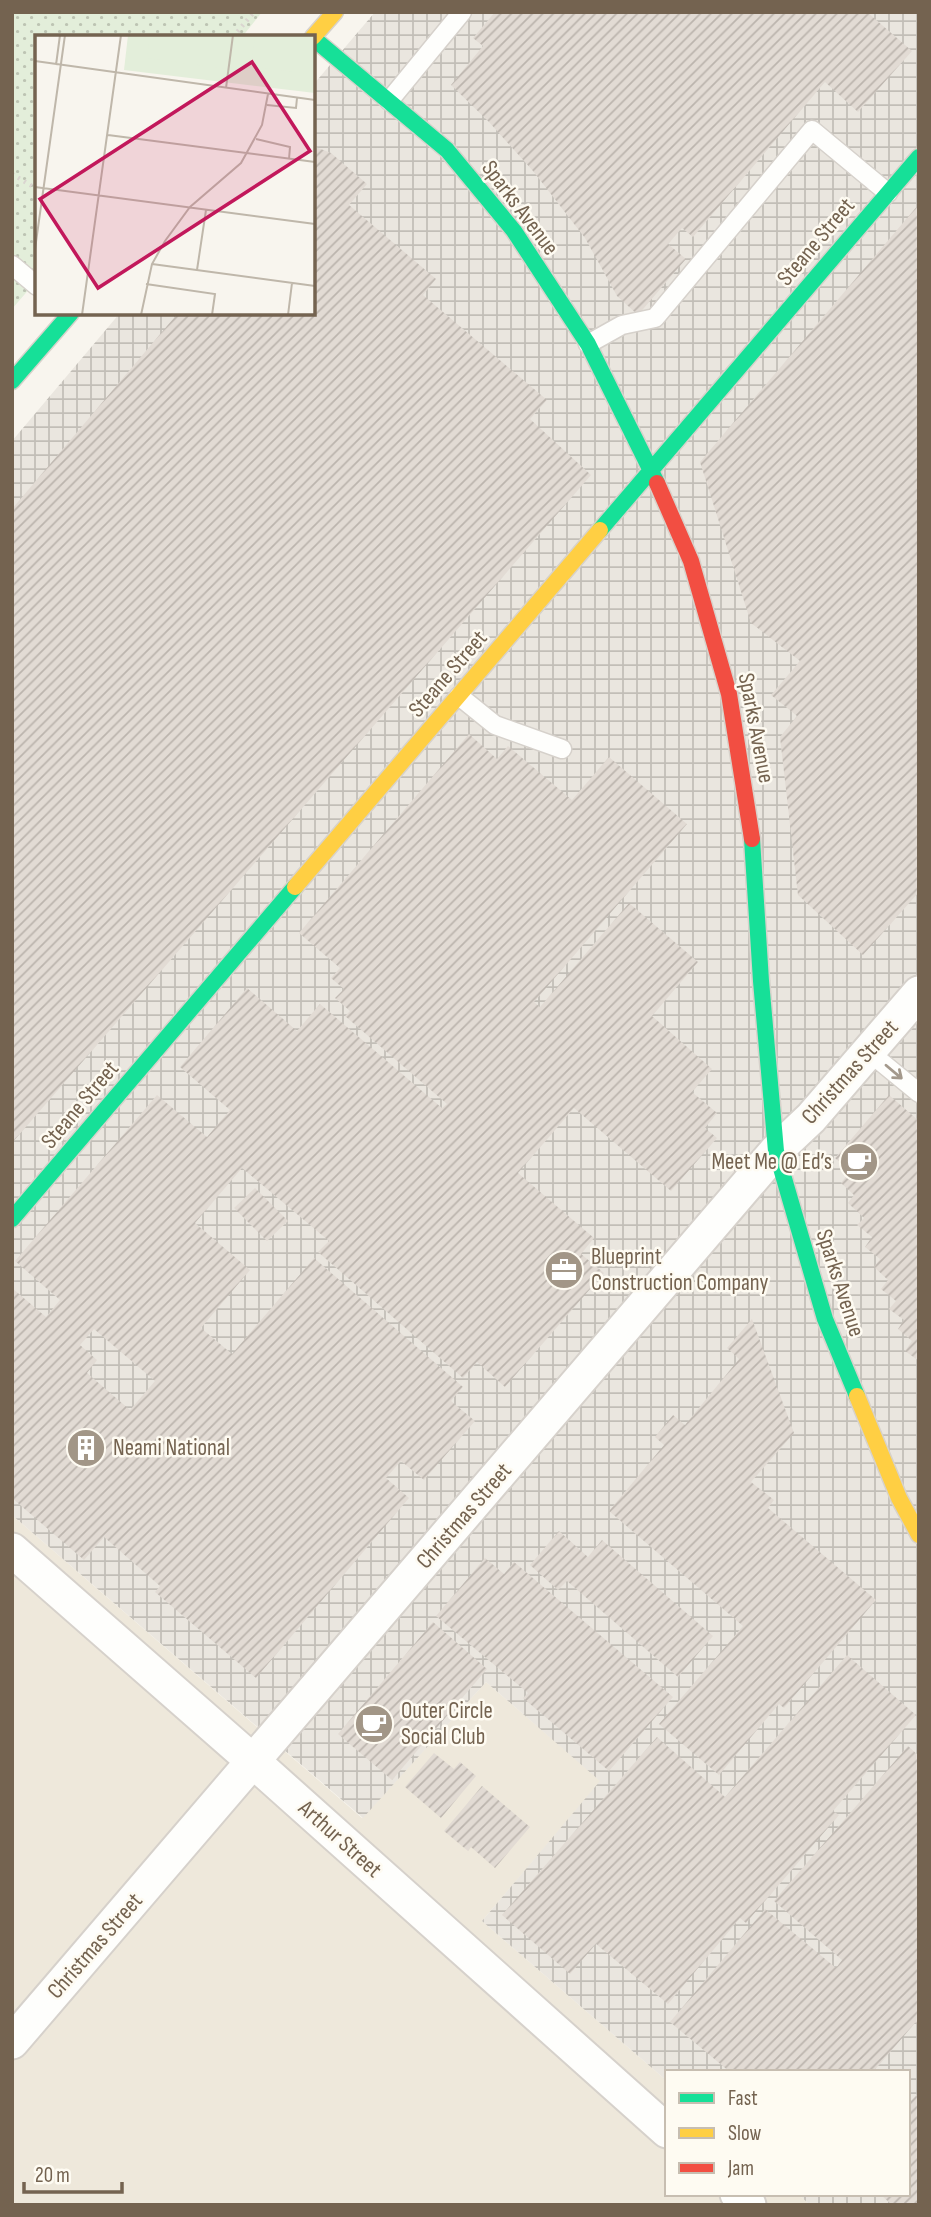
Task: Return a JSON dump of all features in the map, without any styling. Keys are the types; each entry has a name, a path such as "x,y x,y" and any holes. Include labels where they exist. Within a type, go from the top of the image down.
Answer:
{"street":[{"path":"315,36 335,12"},
{"name":"Sparks Avenue","path":"315,40 447,150 514,230 588,344 652,470 691,561 729,694 751,822 776,1151 825,1319 899,1498 919,1535"},
{"name":"Steane Street","path":"12,1219 919,157"},
{"path":"12,381 69,315"},
{"name":"Christmas Street","path":"12,2042 776,1151 811,1118 919,993"},
{"name":"Arthur Street","path":"12,1550 665,2129"}],"lane":[{"path":"389,101 462,12"},
{"path":"588,344 622,325 655,318 812,130 888,193"},
{"path":"12,265 35,284"},
{"path":"459,696 495,725 562,749"},
{"path":"869,1052 919,1093"}],"path":[{"path":"235,35 254,12"},
{"path":"12,174 35,188"}],"shaded area":[{"path":"375,12 919,12 919,2205 810,2205 800,2196 910,2196 910,2070 665,2070 665,2079 482,1921 600,1781 486,1682 363,1818 12,1515 12,441 118,315 315,315 315,83"},
{"path":"12,1515 362,1818 486,1682 601,1781 482,1921 665,2079 665,2196 800,2196 810,2205 12,2205"}],"green space":[{"path":"12,12 262,12 244,35 35,35 35,282 12,309"}],"building":[{"path":"495,12 867,12 912,51 858,112 825,82 693,237 682,228 668,244 686,259 638,315 617,296 585,238 533,171 451,85 483,46 473,38"},
{"path":"315,147 331,153 367,184 349,205 436,279 423,295 547,400 530,419 591,475 12,1143 12,509 176,315 315,315"},
{"path":"919,204 919,892 863,955 798,895 780,737 797,716 771,695 800,661 751,623 700,462"},
{"path":"469,734 497,759 508,746 572,800 609,757 687,824 534,1002 540,1007 629,903 698,962 652,1016 712,1069 692,1092 717,1113 705,1128 717,1138 671,1191 574,1108 518,1173 594,1238 581,1254 604,1273 505,1387 477,1362 463,1378 318,1252 329,1241 242,1168 195,1223 250,1270 201,1328 232,1354 314,1258 463,1387 451,1401 475,1421 424,1480 401,1461 386,1478 409,1498 256,1678 155,1592 160,1586 104,1537 84,1560 12,1498 12,1288 46,1317 60,1300 15,1261 157,1095 207,1137 230,1110 180,1067 247,988 297,1031 320,1004 442,1108 447,1104 345,1016 350,1011 335,998 344,989 331,978 340,968 299,933","holes":["94,1329 155,1381 130,1410 87,1373 97,1360 80,1345"]},
{"path":"889,1095 919,1121 919,1361 905,1351 912,1341 898,1329 904,1320 889,1309 896,1301 881,1289 888,1280 874,1267 880,1259 865,1247 872,1237 857,1225 864,1218 848,1203 854,1195 841,1183 850,1171 835,1158"},
{"path":"255,1188 288,1221 267,1241 234,1208"},
{"path":"752,1319 794,1433 751,1482 774,1500 768,1508 876,1600 784,1708 779,1704 719,1775 659,1724 743,1626 609,1511 664,1445 655,1437 673,1415 685,1425 739,1359 727,1348"},
{"path":"559,1531 588,1557 602,1540 713,1636 678,1677 567,1581 558,1590 530,1565"},
{"path":"485,1558 504,1574 514,1562 673,1697 609,1771 523,1698 528,1693 436,1616"},
{"path":"433,1622 487,1669 392,1780 338,1734"},
{"path":"847,1655 916,1715 833,1811 839,1815 746,1923 740,1918 668,2004 596,1944 570,1974 502,1915 657,1737 725,1797"},
{"path":"908,1746 919,1756 919,2026 915,2023 875,2070 728,2070 670,2022 765,1909 836,1968 842,1960 774,1901"},
{"path":"434,1753 454,1769 460,1762 476,1776 441,1818 405,1787"},
{"path":"482,1786 530,1827 495,1868 471,1847 468,1851 444,1831"},
{"path":"919,2092 919,2205 892,2205 882,2196 910,2196 910,2102"}],"traffic: fast":[{"path":"315,40 447,150 514,231 588,344 657,483"},
{"path":"600,530 919,157"},
{"path":"12,381 69,315"},
{"path":"752,839 776,1151 825,1319 857,1396"},
{"path":"12,1219 295,887"}],"traffic: slow":[{"path":"315,35 335,12"},
{"path":"295,887 600,530"},
{"path":"857,1396 899,1498 919,1535"}],"traffic: jam":[{"path":"657,483 691,561 729,694 752,839"}],"place":[{"name":"Meet Me @ Ed’s","path":"859,1162"},
{"name":"Blueprint Construction Company","path":"564,1270"},
{"name":"Neami National","path":"86,1448"},
{"name":"Outer Circle Social Club","path":"374,1724"}]}
